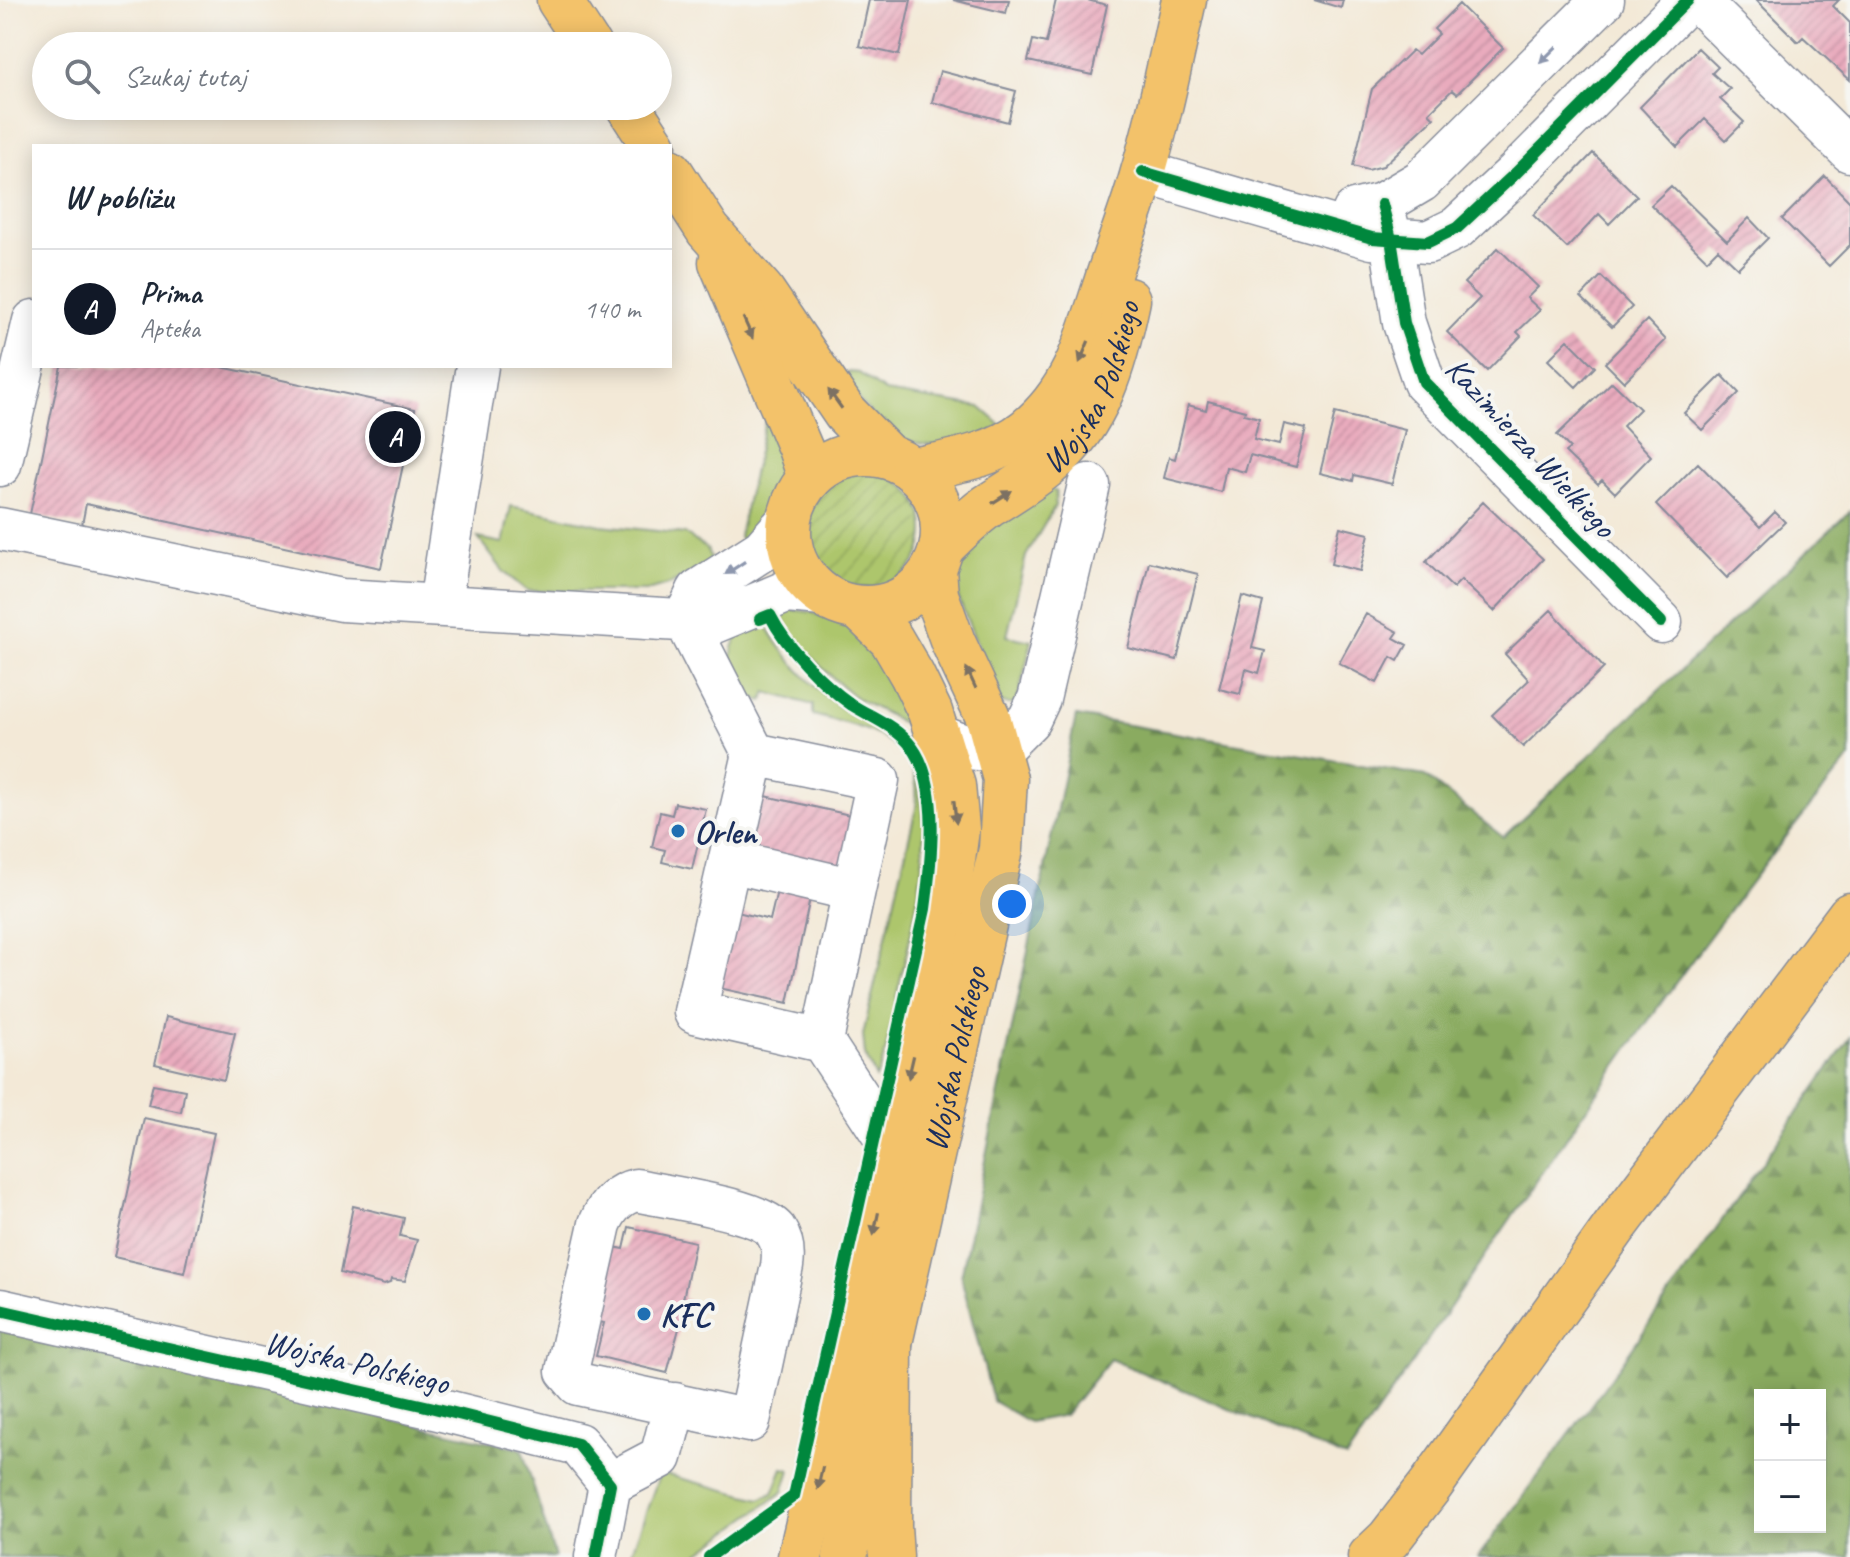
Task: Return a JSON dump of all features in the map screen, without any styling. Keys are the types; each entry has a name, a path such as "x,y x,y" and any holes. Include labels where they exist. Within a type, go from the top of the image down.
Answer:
{"main road":[{"path":"559,0 580,32"},
{"name":"Wojska Polskiego","path":"900,463 963,460 997,448 1027,430 1057,399 1076,369 1091,335 1143,172 1184,0"},
{"path":"637,120 653,144"},
{"name":"Wojska Polskiego","path":"845,1557 1001,849 1005,779 988,717 953,642 936,595 938,558 969,521 1051,463 1077,434 1104,391 1118,348 1132,282 1143,172"},
{"path":"672,174 708,230 762,291 845,413 928,485 939,504 944,525 938,558 920,587 903,600 881,607 841,602 807,580 795,561 789,540 790,518 797,496 810,478 826,465 845,457 866,454 900,463"},
{"path":"708,230 810,478"},
{"name":"Wojska Polskiego","path":"800,1557 946,912 957,829 954,800 939,736 912,675 891,639 841,602"},
{"path":"1370,1557 1389,1539 1430,1486 1614,1228 1850,915"},
{"path":"890,1343 891,1557"}],"street":[{"path":"1386,222 1421,181 1603,0"},
{"path":"1143,172 1280,213 1339,215 1386,222 1428,242 1457,228 1688,0"},
{"path":"1697,0 1850,151"},
{"name":"Kazimierza Wielkiego","path":"1386,222 1404,323 1424,382 1661,622"},
{"path":"0,465 32,329"},
{"path":"440,605 477,368"},
{"path":"939,736 969,748 998,751 1029,720 1039,699 1089,485"},
{"path":"685,619 698,591 762,550 790,518"},
{"path":"0,529 342,600 714,622 786,592 841,602"},
{"path":"685,619 754,754 695,1012 822,1041 892,1148"},
{"path":"754,754 878,780 822,1041"},
{"path":"730,861 854,890"},
{"path":"636,1190 753,1215 774,1229 784,1253 749,1421 675,1404 578,1384 567,1371 600,1224 610,1206 627,1192 636,1190"},
{"name":"Wojska Polskiego","path":"0,1310 578,1444 610,1484"},
{"path":"596,1557 610,1484 661,1457 675,1404"}],"green space":[{"path":"849,372 859,373 885,392 980,407 1002,426 958,442 913,442 885,427 838,376"},
{"path":"765,421 783,437 784,474 768,518 743,544 739,536"},
{"path":"866,472 888,477 907,489 919,508 924,530 919,552 907,571 888,583 866,588 844,583 825,571 813,552 808,530 813,508 825,489 844,477"},
{"path":"1045,489 1056,491 1055,506 1026,556 1007,636 1032,641 1016,705 1001,703 953,585 961,560 977,534"},
{"path":"511,506 601,525 685,534 707,549 712,562 671,584 647,591 527,591 504,572 478,538 503,543"},
{"path":"1850,511 1850,758 1716,928 1653,1015 1346,1458 1110,1359 1065,1415 1029,1422 993,1401 961,1277 1076,716 1425,776 1503,837"},
{"path":"777,608 811,612 865,632 921,729 940,818 924,759 912,733 897,720 861,701 831,676 801,644"},
{"path":"748,625 753,631 764,625 768,628 793,664 824,695 895,740 911,764 921,793 924,827 917,899 886,1048 876,1078 865,1055 863,1035 916,808 916,784 910,766 900,751 887,740 852,725 813,715 813,705 766,692 763,701 742,689 735,679 731,657 739,634"},
{"path":"1850,1038 1850,1557 1478,1557 1611,1378"},
{"path":"0,1329 522,1449 555,1557 0,1557"},
{"path":"783,1468 790,1470 783,1492 693,1557 630,1557 660,1473 760,1499 773,1493"}],"building":[{"path":"869,0 911,0 899,55 859,46"},
{"path":"953,0 1009,0 1006,13"},
{"path":"1056,0 1087,0 1107,5 1092,75 1028,61 1033,40 1046,43"},
{"path":"1314,0 1343,0 1341,8"},
{"path":"1756,0 1839,0 1833,6 1850,23 1850,80 1803,37 1798,42"},
{"path":"1459,4 1503,48 1457,94 1452,90 1429,113 1434,118 1383,166 1368,170 1353,166 1372,89 1412,50 1418,55 1439,34 1434,29"},
{"path":"1698,48 1718,67 1712,73 1730,89 1720,99 1744,122 1726,140 1705,119 1677,147 1640,107"},
{"path":"940,71 1016,91 1008,122 932,102"},
{"path":"1593,153 1637,196 1609,224 1599,214 1567,248 1533,215"},
{"path":"1825,176 1850,202 1850,245 1829,266 1782,219"},
{"path":"1671,186 1727,241 1749,218 1768,238 1738,268 1718,249 1707,260 1651,205"},
{"path":"1498,248 1538,287 1527,298 1540,310 1517,332 1521,336 1487,371 1447,332 1480,298 1464,283"},
{"path":"1601,276 1632,307 1612,327 1581,297"},
{"path":"1647,320 1666,340 1624,382 1605,363"},
{"path":"1568,340 1595,367 1576,387 1548,360"},
{"path":"61,368 226,368 415,409 381,568 86,504 82,525 30,514"},
{"path":"1722,375 1739,393 1702,430 1684,413"},
{"path":"1612,382 1640,409 1623,426 1651,456 1615,493 1602,480 1598,484 1565,452 1570,448 1557,435"},
{"path":"1208,401 1259,418 1254,439 1279,445 1284,424 1306,429 1296,467 1250,455 1245,472 1226,467 1221,492 1164,478 1169,457 1175,459 1188,405 1206,410"},
{"path":"1335,413 1405,430 1392,484 1354,475 1353,481 1320,473"},
{"path":"1698,463 1760,527 1775,512 1785,522 1727,578 1656,505"},
{"path":"1483,502 1543,559 1494,611 1461,580 1453,588 1426,562"},
{"path":"1340,527 1369,534 1360,571 1331,564"},
{"path":"1149,562 1198,574 1177,660 1128,648"},
{"path":"1242,596 1263,602 1252,648 1265,651 1259,673 1246,669 1240,694 1219,689"},
{"path":"1551,610 1604,668 1523,747 1492,715 1529,680 1505,654"},
{"path":"1366,614 1398,632 1394,638 1407,645 1398,661 1391,657 1377,683 1339,663"},
{"path":"761,795 881,822 868,877 817,865 788,1003 719,988 737,912 770,920 785,857 749,849"},
{"name":"Orlen","path":"675,803 706,809 692,869 662,862 665,850 652,847 660,812 672,815"},
{"path":"166,1017 235,1033 224,1080 155,1064"},
{"path":"153,1084 185,1090 181,1112 148,1105"},
{"path":"144,1118 214,1133 184,1273 114,1257"},
{"path":"353,1206 404,1218 400,1236 417,1240 405,1281 391,1279 384,1285 340,1273"},
{"path":"629,1227 695,1242 683,1299 687,1299 667,1373 596,1356 604,1323 592,1320 609,1246 624,1249"}],"cycle path":[{"path":"1143,172 1372,238 1428,242 1457,228 1688,0"},
{"path":"1382,204 1391,239 1404,323 1424,382 1661,622"},
{"path":"709,1557 794,1496 925,909 930,870 932,826 927,782 912,747 892,728 852,705 817,676 785,640 770,615 760,619"},
{"path":"0,1310 430,1407 578,1444 610,1484 596,1557"}],"place":[{"name":"Prima","path":"395,437"},
{"name":"Orlen","path":"678,831"},
{"name":"KFC","path":"644,1314"}]}
